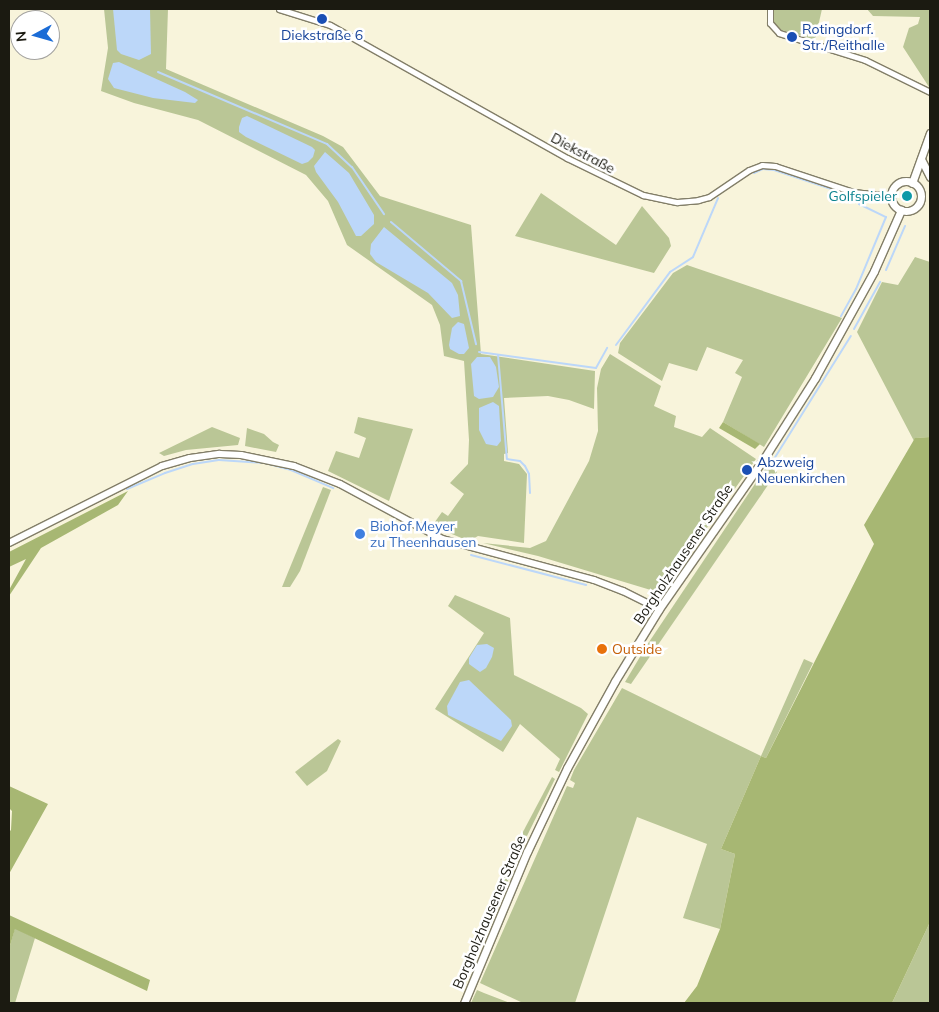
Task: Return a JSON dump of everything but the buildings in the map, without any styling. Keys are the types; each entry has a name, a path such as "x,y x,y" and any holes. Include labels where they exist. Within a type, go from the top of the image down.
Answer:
{"main road":[{"path":"912,183 930,133"},
{"path":"921,159 930,178"},
{"path":"912,183 921,194 920,202 916,208 909,211 901,210 894,205 891,196 898,184 912,183"},
{"path":"921,194 930,192"},
{"name":"Borgholzhausener Straße","path":"464,1003 527,852 567,768 615,681 659,609 763,460 815,378 870,280 901,210"}],"street":[{"name":"Diekstraße","path":"279,9 330,25 567,158 642,195 676,202 698,200 709,197 749,170 762,165 775,166 853,192 891,196"},
{"path":"770,9 773,28 779,33 865,60 930,92"},
{"path":"9,543 162,466 190,458 220,454 241,455 294,466 340,484 442,539 594,580 623,591 659,609"}],"green space":[{"path":"104,9 168,9 166,69 323,136 343,147 380,196 471,225 481,354 595,371 594,409 569,400 548,396 504,398 508,453 504,454 504,461 519,464 527,474 524,543 478,536 469,541 432,526 442,512 448,516 464,494 450,483 468,464 469,440 464,361 444,356 440,325 432,305 347,245 328,201 306,175 198,120 134,103 101,91 108,48"},
{"path":"772,9 822,9 815,40 778,29 773,21"},
{"path":"867,9 930,9 929,87 903,47 909,28 918,24 920,17 873,16"},
{"path":"541,193 616,245 642,206 669,238 671,246 654,273 515,236"},
{"path":"915,257 930,262 930,437 916,438 914,441 857,332 882,282 898,285"},
{"path":"687,265 842,318 764,447 723,422 742,377 735,373 743,360 707,347 697,371 669,363 662,381 618,353 620,343 673,273"},
{"path":"610,354 661,386 654,406 676,416 674,427 702,437 710,428 756,459 662,591 654,591 538,556 483,543 530,548 546,541 589,461 598,431 597,388 601,369"},
{"path":"358,417 413,429 389,501 328,471 336,451 359,458 366,438 354,433"},
{"path":"723,422 760,444 755,449 719,428"},
{"path":"212,427 240,438 238,445 186,450 164,456 159,453"},
{"path":"247,428 264,434 279,445 276,452 245,446"},
{"path":"930,437 930,922 892,1003 684,1003 697,986 720,929 735,854 721,849 761,756 766,758 874,544 864,525 915,438"},
{"path":"767,466 777,472 631,684 625,682 647,645"},
{"path":"323,487 331,490 300,571 290,587 282,587"},
{"path":"128,491 118,505 41,548 9,596 9,590 26,559 9,567 9,552"},
{"path":"455,595 510,618 514,675 581,708 588,714 559,772 555,770 560,759 520,724 503,752 435,709 484,633 448,606"},
{"path":"804,659 813,663 766,758 761,756"},
{"path":"622,688 761,756 721,849 735,854 720,929 683,918 707,844 637,817 575,1003 523,1003 480,983 567,786 573,788 575,783 570,780 574,770"},
{"path":"338,739 341,741 327,771 307,786 295,772"},
{"path":"552,777 555,779 523,844 516,845"},
{"path":"9,786 48,804 9,874 9,832 11,830 12,811 9,808"},
{"path":"513,851 519,855 480,945 474,942"},
{"path":"9,915 150,980 147,991 15,929 9,949"},
{"path":"930,922 930,1003 892,1003"},
{"path":"15,928 35,938 15,1003 9,1003 9,949"},
{"path":"477,990 484,993 510,1003 471,1003"}],"water":[{"path":"113,9 150,9 151,54 139,60 121,54 117,50"},
{"path":"119,62 185,92 198,100 195,103 153,98 114,88 108,79 113,63"},
{"path":"247,116 312,147 315,150 313,157 308,162 302,164 246,137 239,132 239,127 242,118"},
{"path":"325,152 349,173 374,215 374,224 361,236 356,236 338,202 316,172 314,166"},
{"path":"384,227 452,283 458,295 460,316 452,318 428,293 376,262 370,254 371,244"},
{"path":"458,322 464,324 469,348 464,354 459,354 450,349 449,345 452,328"},
{"path":"477,357 490,357 496,367 499,387 493,397 479,399 474,396 471,364"},
{"path":"493,402 499,406 501,441 497,446 486,444 479,430 479,408"},
{"path":"487,644 494,648 492,657 486,668 480,672 469,664 469,658 477,645"},
{"path":"469,680 511,720 512,726 501,741 448,715 447,706 460,682"}],"waterway":[{"path":"158,72 327,144 352,167 384,214"},
{"path":"754,173 763,169 774,170 858,198 859,204 886,217 856,289 841,316"},
{"path":"616,345 670,272 693,257 718,198"},
{"path":"391,222 461,281 476,344"},
{"path":"886,270 905,226"},
{"path":"854,329 880,282"},
{"path":"774,459 851,336"},
{"path":"479,352 596,368 607,348"},
{"path":"498,355 507,459 520,461 525,466 529,474 530,493"},
{"path":"127,489 165,473 193,464 219,460 265,463 291,470 333,488"},
{"path":"471,555 586,585"}],"place":[{"name":"Diekstraße 6","path":"322,19"},
{"name":"Rotingdorf. Str./Reithalle","path":"792,37"},
{"name":"Golfspieler","path":"907,196"},
{"name":"Abzweig Neuenkirchen","path":"747,470"},
{"name":"Biohof Meyer zu Theenhausen","path":"360,534"},
{"name":"Outside","path":"602,649"}]}
